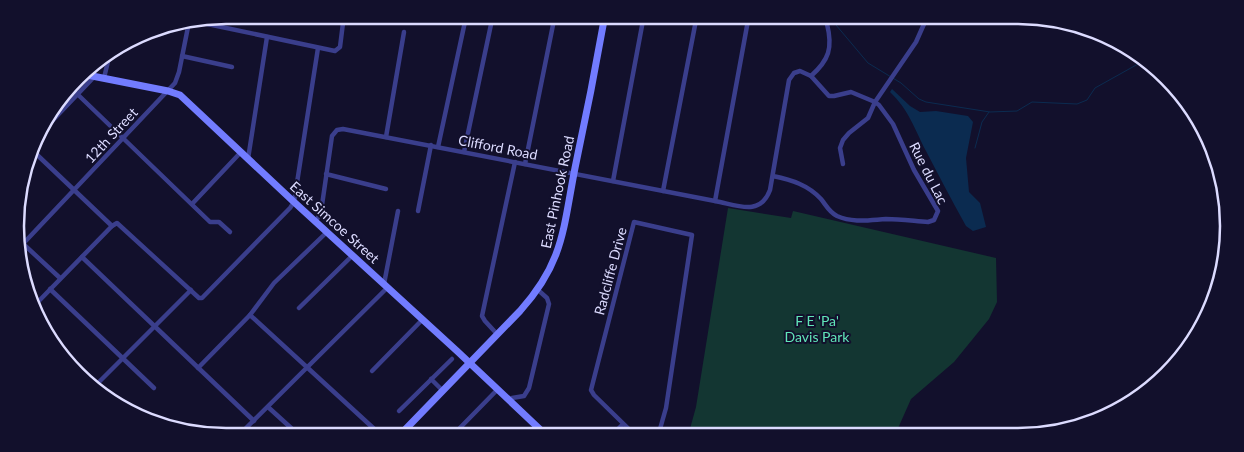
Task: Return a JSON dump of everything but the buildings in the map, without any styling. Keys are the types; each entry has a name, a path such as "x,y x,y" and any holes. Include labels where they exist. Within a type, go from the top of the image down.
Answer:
{"street":[{"path":"206,25 335,52 339,50 343,24"},
{"path":"438,146 464,24"},
{"path":"464,152 491,24"},
{"path":"525,164 553,24"},
{"name":"East Pinhook Road","path":"407,428 520,311 538,290 553,264 562,240 603,24"},
{"path":"612,181 642,24"},
{"path":"663,191 694,24"},
{"path":"715,201 747,24"},
{"path":"773,176 789,80 792,75 800,71 811,76 822,66 828,54 830,38 827,24"},
{"path":"843,164 841,144 849,133 868,118 886,84 920,36 925,24"},
{"name":"12th Street","path":"24,241 124,139 176,80 188,28"},
{"path":"386,137 404,32"},
{"path":"248,159 267,37"},
{"path":"38,301 112,226 118,223 199,298 202,298 294,202 318,48"},
{"path":"182,56 232,67"},
{"path":"104,78 108,63"},
{"name":"East Simcoe Street","path":"91,75 168,90 180,95 189,102 294,202 539,428"},
{"path":"57,115 95,76"},
{"name":"Rue du Lac","path":"773,176 793,180 804,185 821,200 829,211 844,218 859,221 888,219 928,222 934,220 938,211 914,170 893,124 875,102 851,92 830,96 811,76"},
{"path":"77,94 210,222 219,222 230,232"},
{"name":"Clifford Road","path":"316,222 321,212 331,140 336,130 350,130 438,146 748,207 758,206 765,200 770,190 773,176"},
{"path":"418,211 431,145"},
{"path":"192,204 241,152"},
{"path":"37,155 112,226"},
{"path":"497,334 485,321 482,314 515,162"},
{"path":"326,174 386,189"},
{"path":"247,428 386,286 398,210"},
{"name":"Radcliffe Drive","path":"627,428 594,395 591,387 634,222 692,235 666,408 660,428"},
{"path":"198,368 250,315 274,283 327,232"},
{"path":"25,247 60,278"},
{"path":"299,308 353,256"},
{"path":"82,257 254,421"},
{"path":"50,289 154,388"},
{"path":"99,383 191,290"},
{"path":"509,400 524,396 529,388 549,304 547,298 538,290"},
{"path":"250,315 373,428"},
{"path":"372,371 423,320"},
{"path":"399,412 452,359"},
{"path":"431,379 443,390"},
{"path":"460,428 497,390"},
{"path":"268,407 291,428"},
{"path":"619,428 623,424"}],"green space":[{"name":"F E 'Pa' Davis Park","path":"728,208 791,218 793,211 996,258 997,302 989,319 954,362 911,399 898,428 690,428 696,407"}],"water":[{"path":"892,89 910,106 920,112 936,111 968,116 973,122 966,158 969,192 980,203 986,227 973,231 966,226 911,120 890,92"}],"waterway":[{"path":"836,24 868,63 901,83 919,99 926,102 990,112 1017,111 1032,102 1077,104 1087,100 1095,88 1138,64"},
{"path":"975,148 982,122 989,112"}]}
